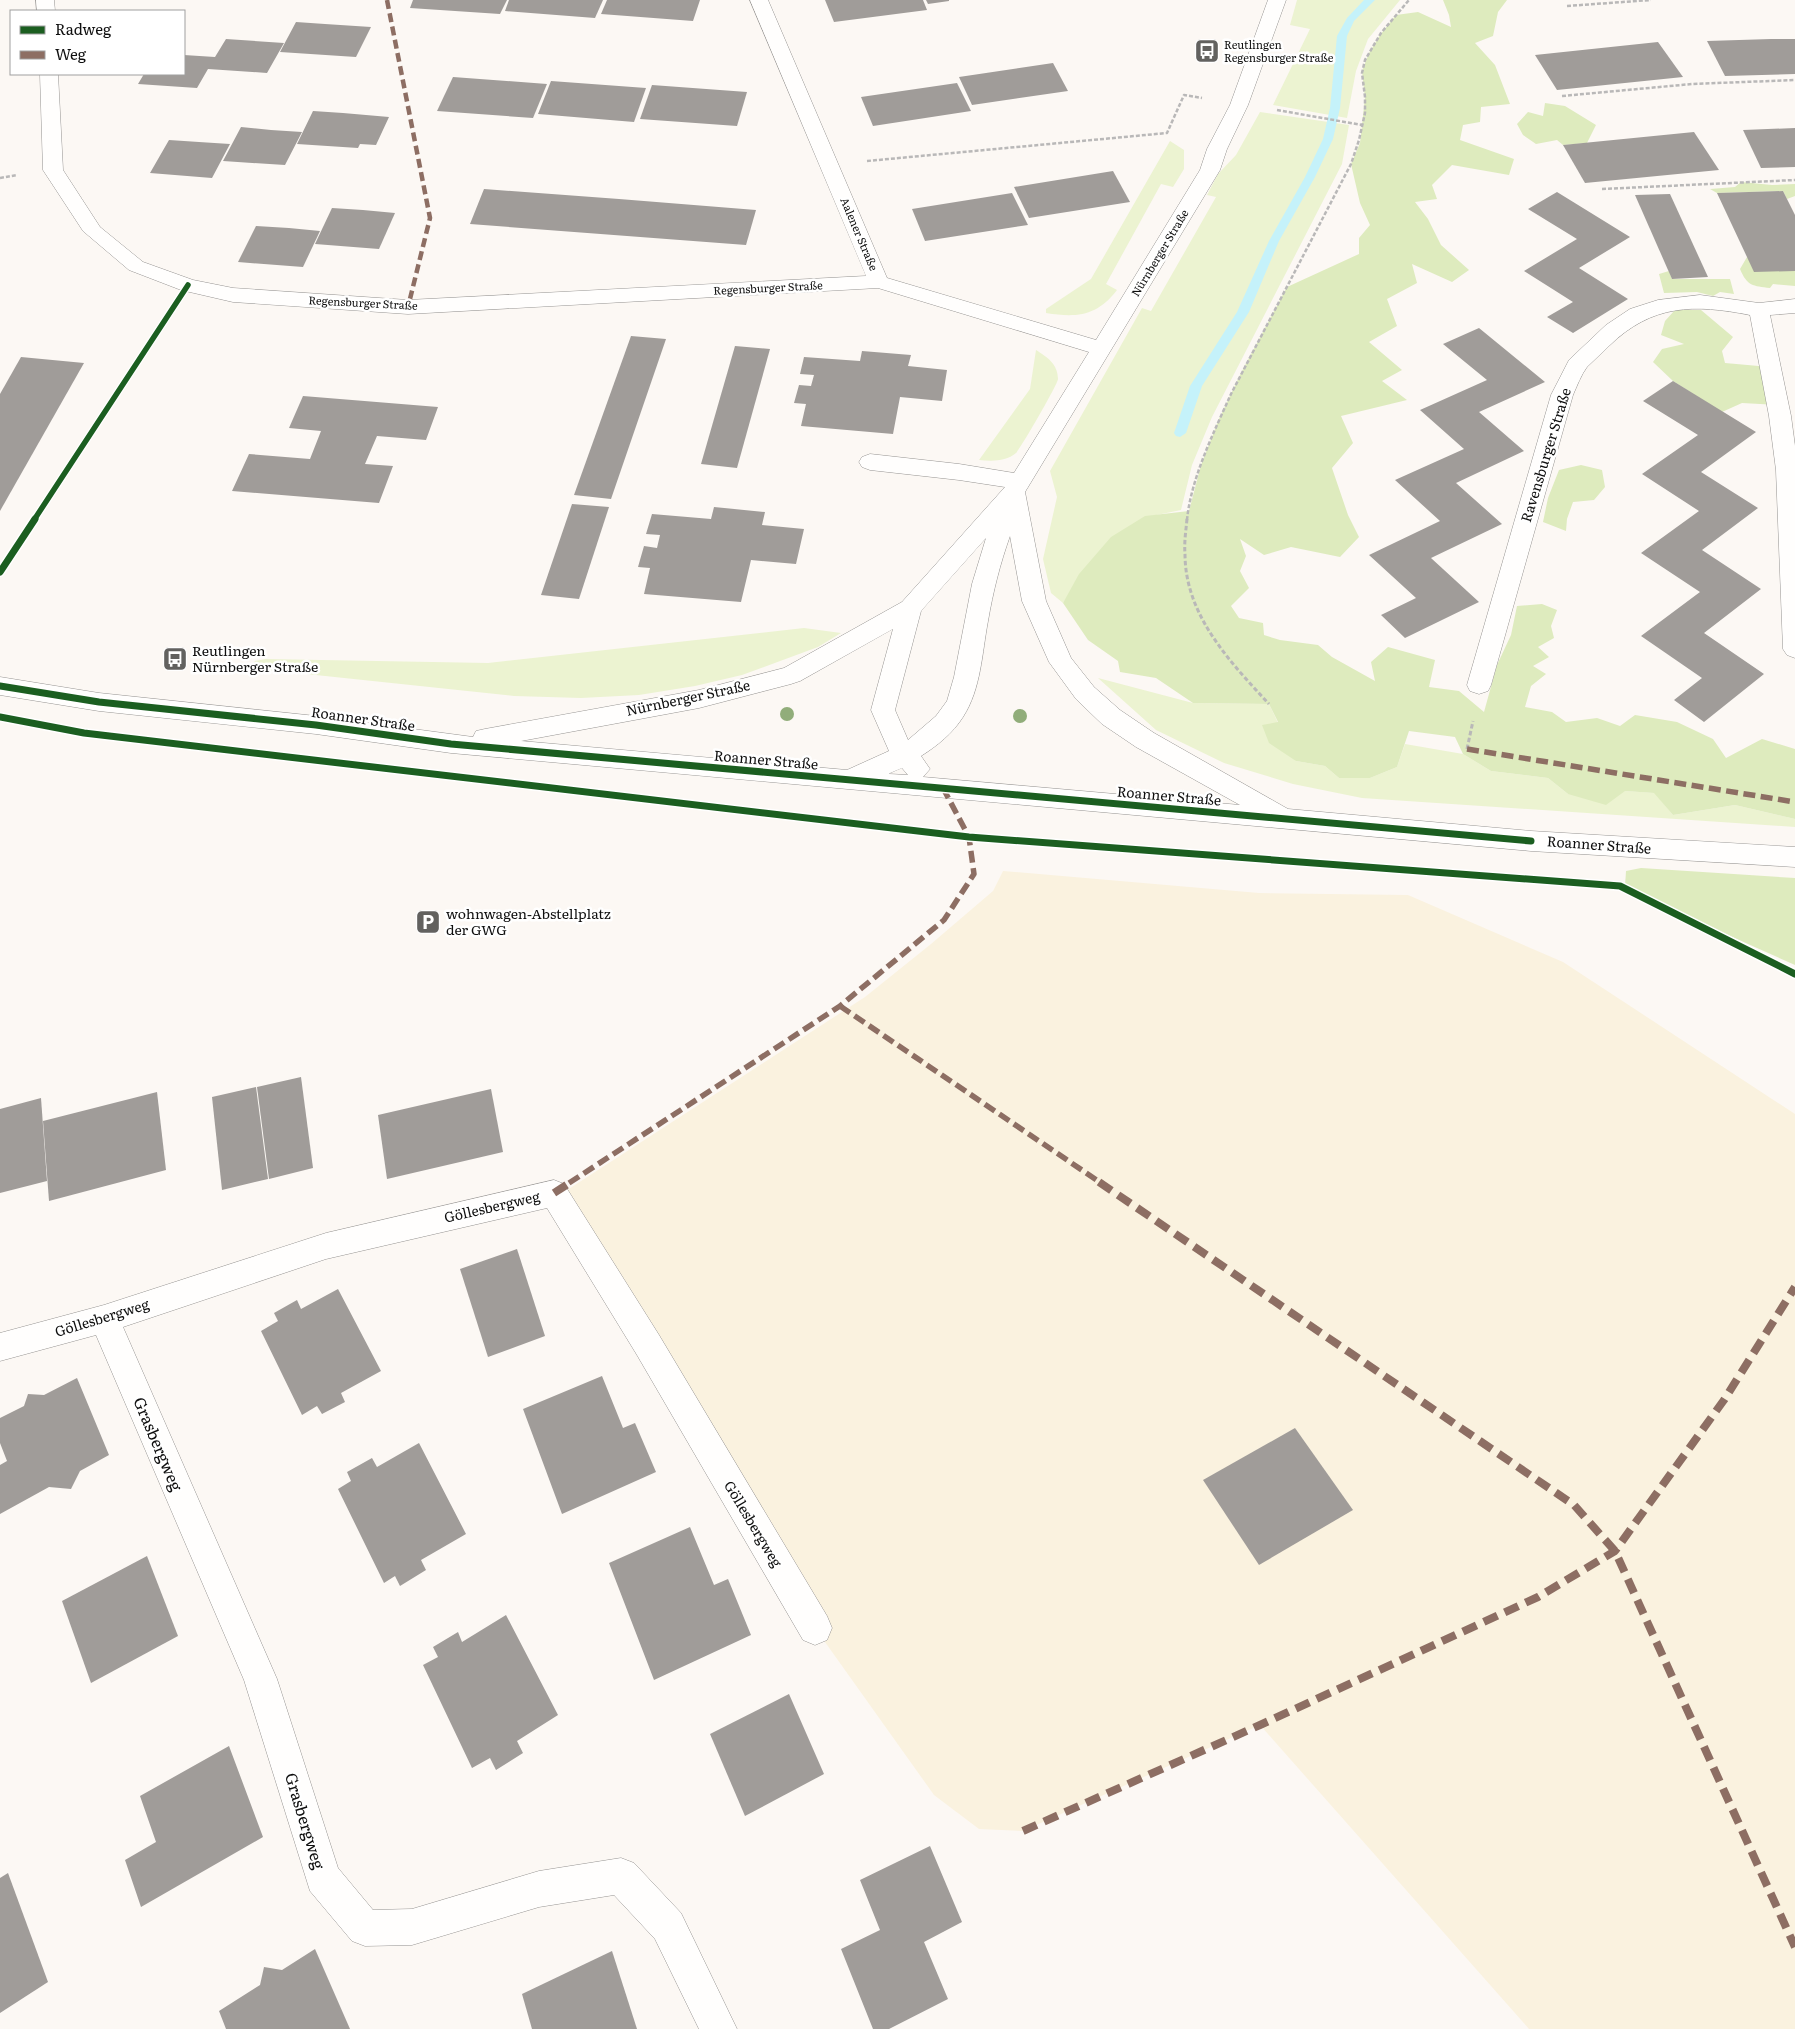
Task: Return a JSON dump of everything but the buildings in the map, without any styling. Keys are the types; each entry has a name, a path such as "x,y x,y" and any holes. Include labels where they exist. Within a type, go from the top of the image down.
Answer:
{"street":[{"name":"Aalener Straße","path":"759,0 879,282 1102,349"},
{"name":"Nürnberger Straße","path":"847,780 881,768 906,755 939,729 955,710 964,683 988,567 999,530 1017,487 1210,170 1217,149 1239,104 1277,0"},
{"name":"Regensburger Straße","path":"48,75 52,170 93,231 136,266 188,285 233,295 408,307 879,282"},
{"name":"Ravensburger Straße","path":"1479,685 1562,395 1577,365 1613,330 1636,314 1665,305 1700,302 1759,310 1795,306"},
{"path":"1759,310 1780,416 1787,470 1795,649"},
{"path":"870,462 959,472 1017,487 1025,560 1034,602 1061,662 1085,693 1111,717 1145,740 1289,819"},
{"name":"Nürnberger Straße","path":"452,744 699,699 791,675 910,608 1017,487"},
{"name":"Nürnberger Straße","path":"910,608 884,710 897,743 915,768 944,788"},
{"name":"Roanner Straße","path":"0,686 99,702 316,725 452,744 1531,841 1795,858"},
{"name":"Göllesbergweg","path":"0,1347 104,1319 326,1246 554,1193 648,1345 815,1628"},
{"name":"Grasbergweg","path":"104,1319 260,1679 323,1878 366,1928 412,1926 539,1888 621,1876 668,1926 718,2029"}],"path":[{"path":"1269,704 1233,666 1204,624 1189,589 1183,554 1189,511 1201,465 1219,418 1352,164 1360,143 1365,98 1362,85 1362,71 1380,35 1409,0"},
{"path":"1567,6 1651,0"},
{"path":"1562,96 1692,84 1795,80"},
{"path":"828,164 1167,133 1184,95 1205,98"},
{"path":"1239,104 1362,125"},
{"path":"1602,189 1795,180"}],"shaded area":[{"path":"1003,871 1259,893 1408,895 1563,962 1795,1114 1795,2029 1529,2029 1260,1725 1023,1831 979,1829 934,1795 815,1628 561,1194 865,997 993,891"}],"green space":[{"path":"1297,0 1400,0 1368,39 1356,71 1347,118 1273,105 1310,29 1290,25"},
{"path":"1443,0 1507,0 1498,12 1493,36 1475,43 1495,65 1510,104 1481,107 1480,122 1463,125 1460,140 1514,159 1509,175 1452,165 1432,185 1437,199 1415,202 1428,219 1441,245 1469,270 1452,282 1412,264 1417,283 1387,299 1397,326 1369,342 1402,370 1382,381 1407,400 1341,416 1353,443 1332,468 1348,515 1359,537 1340,557 1291,547 1264,555 1240,539 1246,556 1240,571 1249,588 1231,606 1239,618 1263,623 1264,635 1280,640 1318,645 1332,657 1375,681 1371,662 1388,647 1435,660 1429,687 1459,691 1484,712 1497,665 1511,635 1517,606 1542,604 1557,610 1551,626 1554,638 1538,647 1549,657 1533,666 1546,674 1531,686 1525,707 1552,712 1566,722 1597,718 1620,726 1635,715 1677,722 1713,739 1726,758 1762,739 1795,749 1795,819 1735,805 1673,815 1654,793 1625,791 1606,805 1568,794 1548,778 1491,771 1463,754 1455,737 1409,731 1397,767 1370,778 1339,778 1325,766 1296,761 1269,743 1262,725 1278,722 1269,704 1193,703 1156,678 1120,672 1118,661 1088,640 1063,603 1079,574 1111,537 1145,516 1189,511 1201,465 1219,419 1241,373 1287,287 1359,254 1359,238 1370,225 1360,203 1351,164 1360,143 1365,98 1362,71 1369,53 1396,15 1418,12 1451,27"},
{"path":"1545,103 1565,106 1596,125 1587,143 1563,145 1557,140 1536,144 1523,135 1517,124 1528,112 1543,116"},
{"path":"1260,112 1349,125 1342,164 1212,417 1192,465 1181,510 1147,517 1082,575 1063,603 1051,593 1043,559 1057,497 1050,471 1142,308 1151,311 1216,197 1207,195 1218,174 1236,155"},
{"path":"1170,141 1184,150 1184,169 1173,187 1161,184 1106,284 1117,290 1102,305 1086,313 1057,315 1046,313 1046,309 1091,279"},
{"path":"1741,182 1772,185 1795,184 1795,196 1787,199 1783,191 1717,193 1710,189 1735,187"},
{"path":"1747,257 1795,271 1795,286 1773,284 1770,288 1751,284 1745,279 1740,269"},
{"path":"1669,271 1672,279 1730,279 1734,294 1720,292 1713,296 1697,292 1664,293 1659,274"},
{"path":"1675,310 1701,310 1733,337 1722,351 1725,363 1770,367 1778,405 1742,403 1722,412 1673,381 1653,362 1662,349 1684,344 1661,335 1665,321"},
{"path":"1036,350 1048,358 1058,374 1058,379 1052,392 1016,453 1008,458 993,461 979,460 1030,389"},
{"path":"1581,465 1602,470 1605,487 1594,500 1573,502 1567,519 1566,531 1543,522 1548,498 1559,470"},
{"path":"804,628 841,633 818,647 742,675 695,686 639,695 581,698 514,696 250,668 255,661 266,659 488,663"},
{"path":"1098,678 1193,703 1269,704 1296,761 1325,766 1339,778 1370,778 1397,767 1405,744 1463,754 1491,771 1548,778 1568,794 1625,791 1655,793 1673,815 1735,805 1795,819 1795,827 1362,798 1293,784 1224,763 1156,730"},
{"path":"1641,868 1795,878 1795,965 1645,898 1625,886 1626,871"}],"waterway":[{"path":"1180,433 1196,386 1243,312 1274,241 1310,177 1328,139 1335,108 1342,36 1350,20 1370,0"}],"marked path":[{"path":"387,0 430,218 408,307"},
{"path":"1467,749 1795,802"},
{"path":"554,1193 840,1006 944,920 974,874 969,837 943,788"},
{"path":"840,1006 1574,1505 1615,1551 1795,1947"},
{"path":"1023,1831 1260,1725 1538,1597 1615,1551 1724,1400 1795,1287"}],"cycle path":[{"path":"0,572 188,285"},
{"path":"0,686 99,702 316,725 451,744 1531,841"},
{"path":"0,717 84,733 969,837 1620,886 1795,974"}],"place":[{"name":"Reutlingen Regensburger Straße","path":"1207,51"},
{"name":"Reutlingen Nürnberger Straße","path":"175,659"},
{"name":"wohnwagen-Abstellplatz der GWG","path":"428,922"}]}
